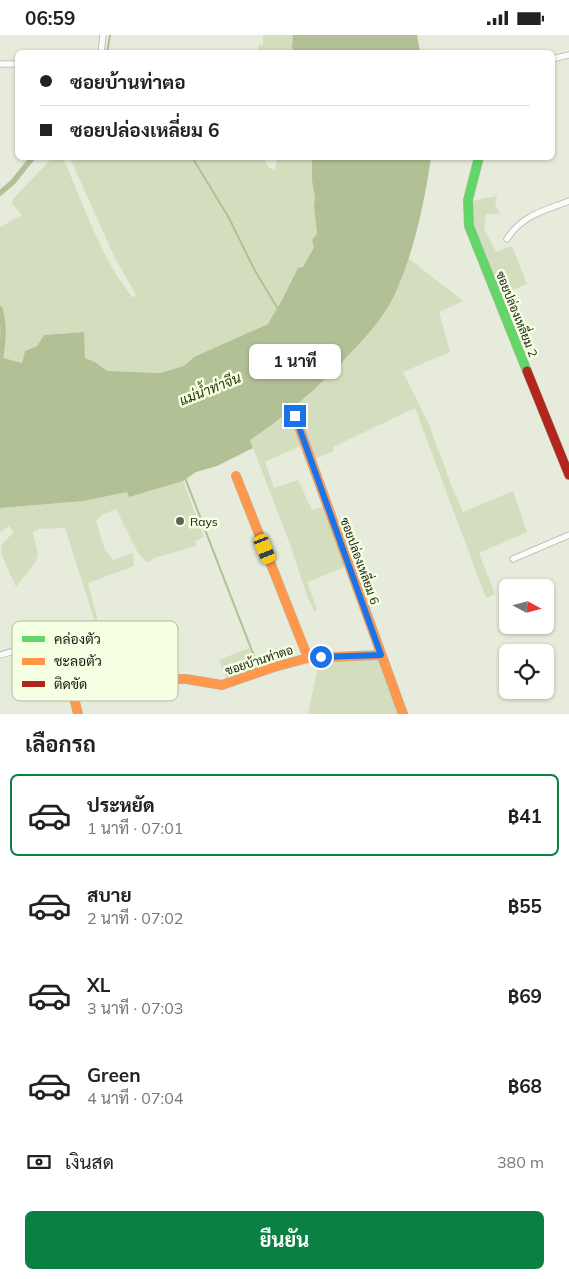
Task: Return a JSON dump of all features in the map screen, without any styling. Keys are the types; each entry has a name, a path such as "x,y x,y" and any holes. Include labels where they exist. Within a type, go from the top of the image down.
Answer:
{"street":[{"path":"101,50 103,35"},
{"path":"555,58 569,55"},
{"path":"0,64 15,64"},
{"name":"ซอยปล่องเหลี่ยม 2","path":"477,160 468,198 469,226 569,475"},
{"path":"507,239 515,227 526,218 569,201"},
{"name":"ซอยปล่องเหลี่ยม 6","path":"295,416 403,714"},
{"path":"236,476 308,658"},
{"path":"513,559 569,535"},
{"path":"0,655 12,651"},
{"name":"ซอยบ้านท่าตอ","path":"178,679 222,685 274,667 308,658 381,655"},
{"path":"75,701 78,714"}],"shaded area":[{"path":"263,35 293,35 293,50 258,50 259,45 263,45"},
{"path":"50,160 64,160 102,248 121,282 133,298 136,295 114,256 71,160 265,160 268,167 275,170 277,160 312,160 317,234 314,247 303,268 268,324 194,357 184,366 160,373 107,371 95,362 85,358 83,332 44,335 37,346 25,351 22,363 0,357 0,227 22,215 12,204 13,199"},
{"path":"497,196 495,205 500,214 486,214 484,229 496,252 512,246 527,284 504,294 477,238 471,201"},
{"path":"408,258 463,301 439,312 450,352 403,372 429,424 452,487 463,512 513,491 527,532 479,553 495,594 486,598 415,408 333,447 334,451 306,462 300,446 265,462 274,488 298,480 312,510 325,506 346,564 343,568 307,582 317,609 315,612 308,599 291,547 250,440 276,422 312,391 371,331 391,301"},
{"path":"183,481 204,537 195,541 196,546 146,562 138,553 116,509 102,515 96,521 105,550 113,560 133,553 134,566 88,583 98,621 95,621 65,528 39,529 33,532 38,554 36,561 16,587 2,556 1,545 14,532 9,526 0,532 0,508 84,501 127,492 130,496"},
{"path":"249,648 259,671 227,681 219,660"},
{"path":"337,659 379,659 401,714 308,714 319,662"}],"water":[{"path":"293,35 417,35 420,50 293,50"},
{"name":"แม่น้ำท่าจีน","path":"312,160 431,160 413,246 394,296 378,322 334,370 276,422 250,440 253,448 217,466 196,472 183,481 129,497 127,492 84,501 0,508 0,357 22,363 25,351 37,346 44,335 84,332 85,358 95,362 107,371 160,373 184,366 194,357 268,324 298,268 303,267 314,247 312,240 317,234"}],"waterway":[{"path":"108,50 110,35"},
{"path":"0,193 13,182 31,160"},
{"path":"194,160 229,218 254,269 278,309"},
{"path":"0,309 3,330 0,364"},
{"path":"185,478 259,669"}],"traffic: fast":[{"path":"478,160 468,200 469,226 527,371"}],"traffic: slow":[{"path":"295,416 403,714"},
{"path":"236,476 308,658"},
{"path":"178,679 222,685 274,667 308,658 381,655"},
{"path":"75,701 78,714"}],"traffic: jam":[{"path":"527,371 569,475"}],"place":[{"name":"Rays","path":"180,521"}],"route":[{"path":"295,416 381,655 321,657"}]}
